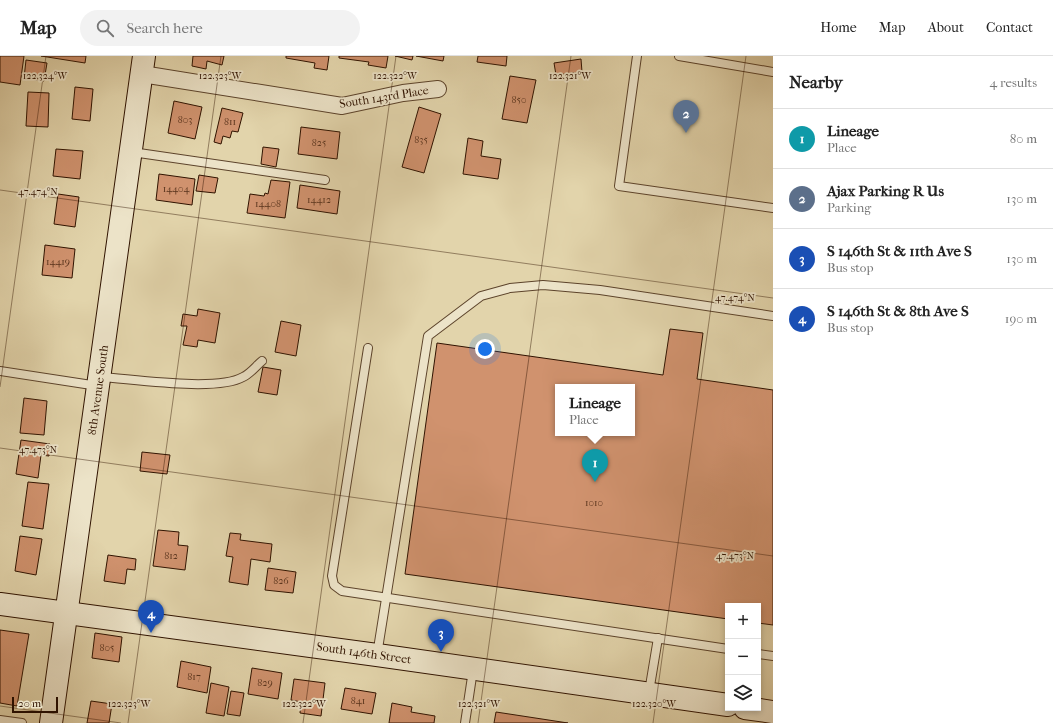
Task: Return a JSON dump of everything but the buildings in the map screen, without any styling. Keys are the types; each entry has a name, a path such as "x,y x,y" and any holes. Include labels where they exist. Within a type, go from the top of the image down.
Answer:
{"street":[{"name":"South 143rd Place","path":"143,65 342,106 403,93 438,89"},
{"name":"8th Avenue South","path":"51,723 143,65"},
{"name":"South 146th Street","path":"0,604 474,668 725,705"},
{"path":"761,710 773,712"}],"lane":[{"path":"637,56 619,186 773,208"},
{"path":"679,56 773,72"},
{"path":"131,152 325,180"},
{"path":"377,655 428,336 481,296 510,288 543,285 600,290 773,316"},
{"path":"368,348 332,576 334,585 342,591 725,649"},
{"path":"0,371 99,381 227,383 244,377 262,361"},
{"path":"648,693 658,638"},
{"path":"761,654 773,656"},
{"path":"465,723 474,668"},
{"path":"0,720 22,723"}],"place":[{"name":"Ajax Parking R Us","path":"686,133"},
{"name":"Lineage","path":"595,482"},
{"name":"S 146th St & 8th Ave S","path":"151,633"},
{"name":"S 146th St & 11th Ave S","path":"441,652"}]}
